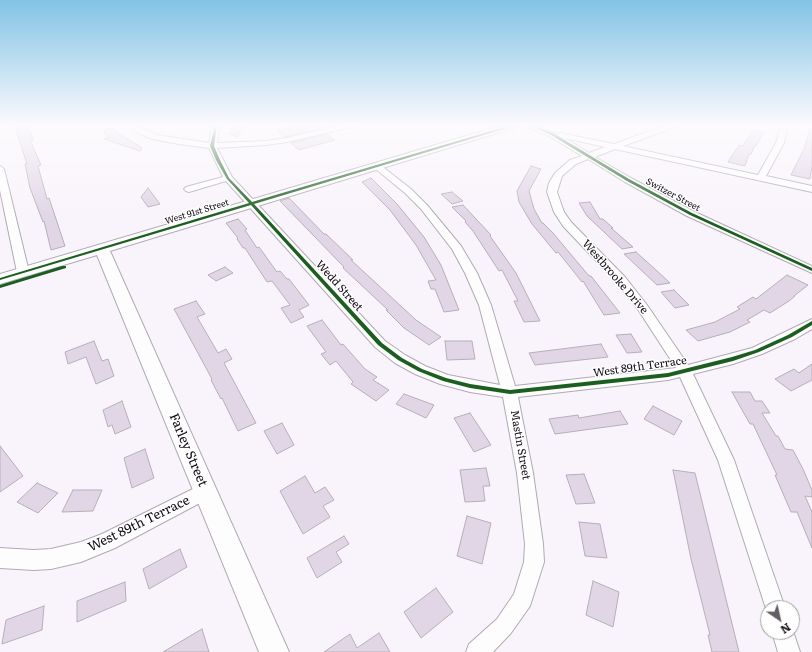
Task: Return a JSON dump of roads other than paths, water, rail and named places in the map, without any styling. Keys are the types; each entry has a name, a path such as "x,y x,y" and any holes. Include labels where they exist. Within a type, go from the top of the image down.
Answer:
{"street":[{"name":"Wedd Street","path":"216,155 228,178 371,336 400,359 420,370 445,380 470,386 510,392"},
{"name":"West 91st Street","path":"0,279 410,155"},
{"path":"652,155 812,189"},
{"path":"762,178 774,155"},
{"name":"Switzer Street","path":"587,156 691,214 812,270"},
{"name":"Westbrooke Drive","path":"587,156 573,162 558,175 552,192 556,207 567,224 621,280 643,308 676,356 708,417 726,460 772,600"},
{"name":"Mastin Street","path":"376,166 408,191 424,207 457,248 471,273 485,305 497,340 510,392 525,473 534,544 534,562 523,598 504,626 477,652"},
{"path":"0,169 5,213 23,272"},
{"path":"189,189 228,178"},
{"name":"Farley Street","path":"102,249 274,652"},
{"name":"West 89th Terrace","path":"510,392 684,372 758,351 790,336 812,323"},
{"name":"West 89th Terrace","path":"0,558 51,560 81,552 108,541 205,491"},
{"path":"785,640 789,652"}]}
